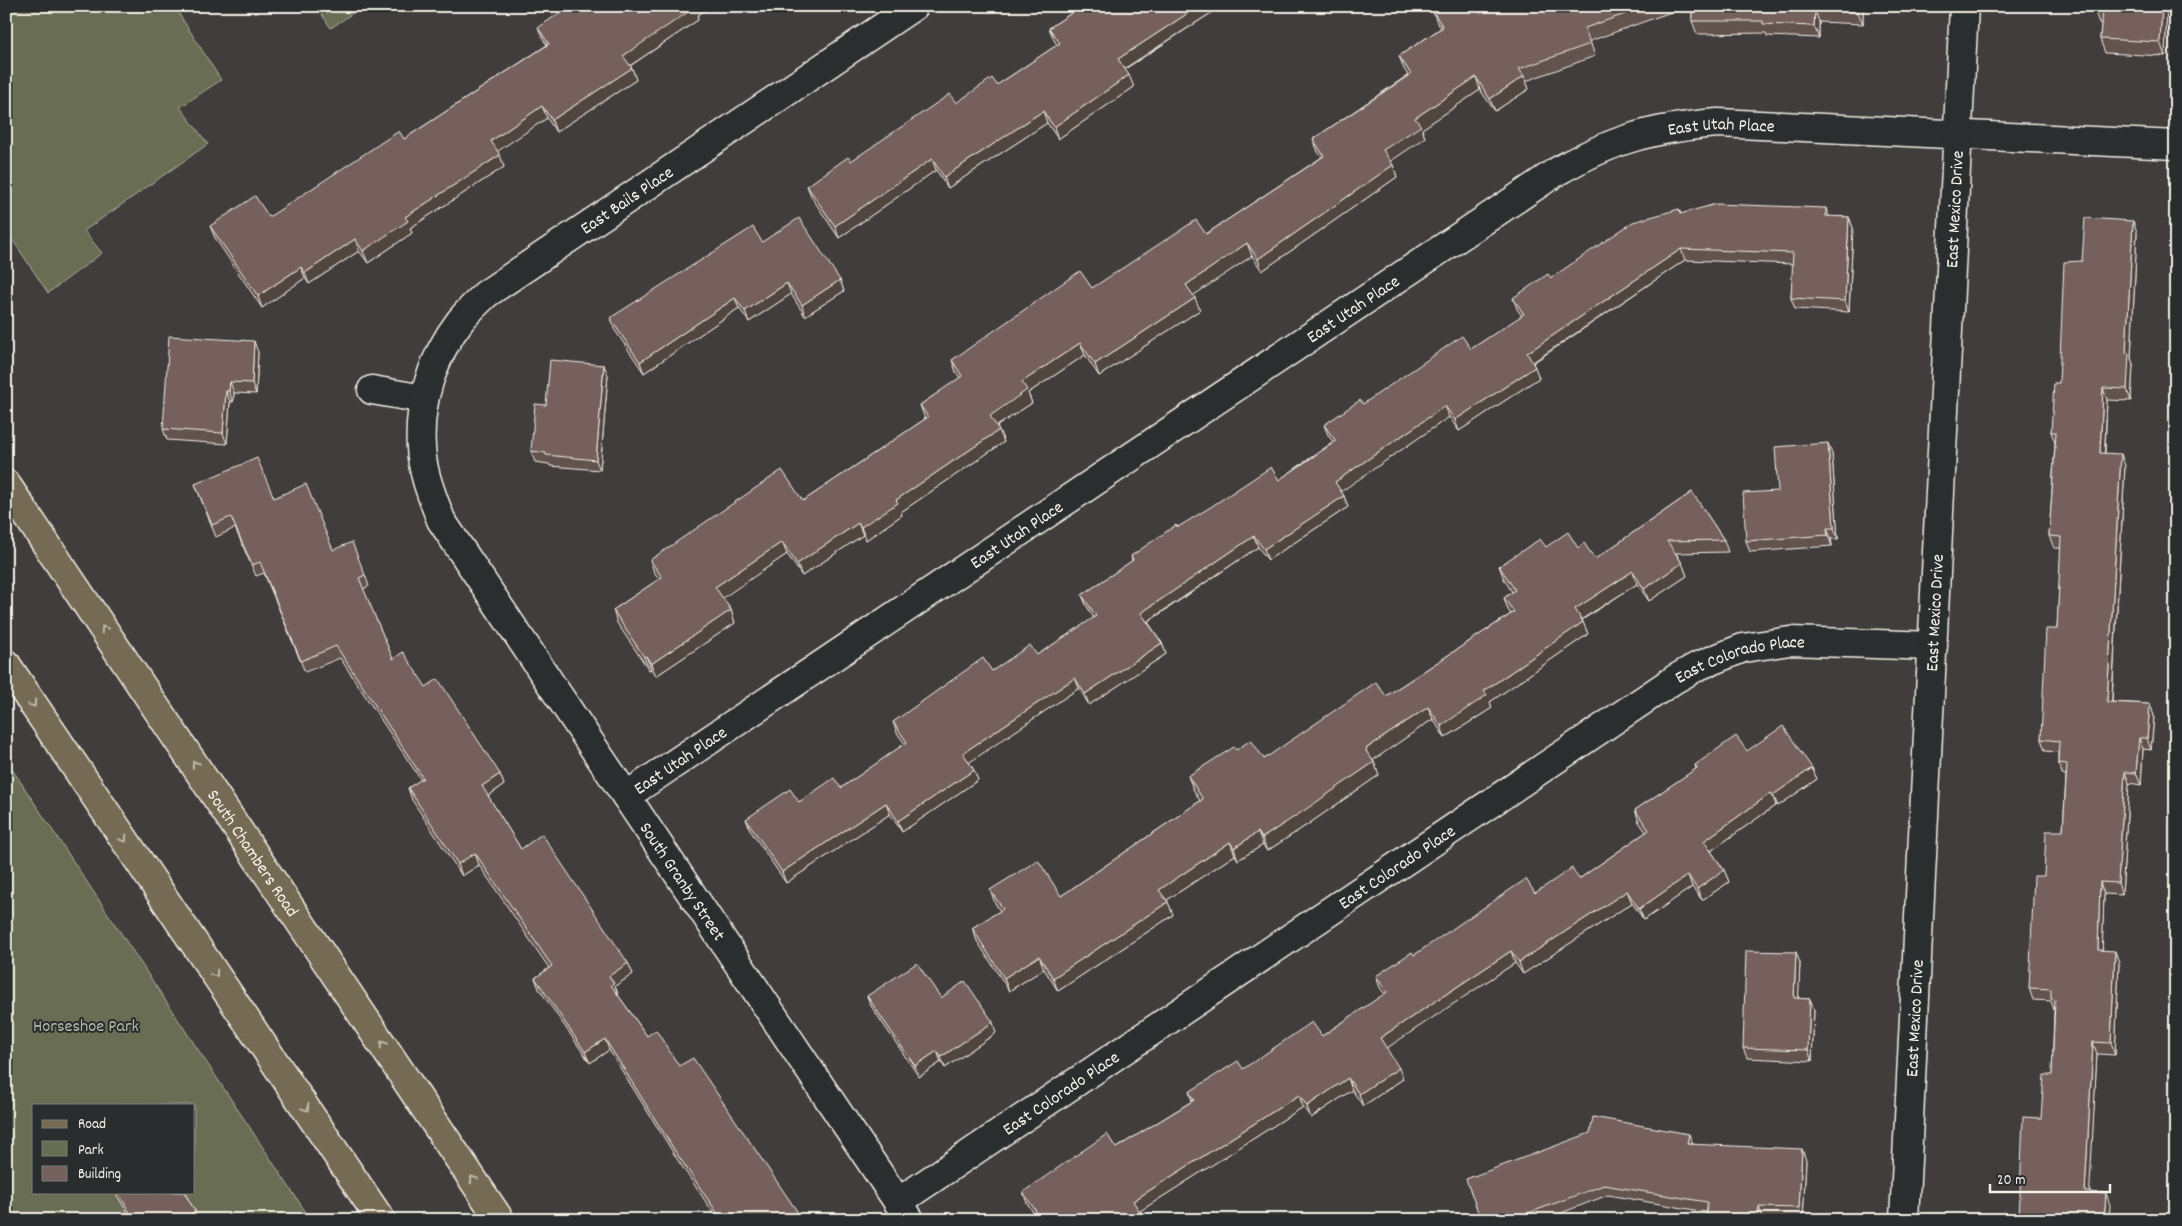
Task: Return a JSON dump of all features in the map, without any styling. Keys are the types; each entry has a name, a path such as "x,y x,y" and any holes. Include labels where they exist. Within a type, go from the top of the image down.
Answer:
{"main road":[{"name":"South Chambers Road","path":"6,484 500,1220"},
{"path":"6,664 381,1220"}],"street":[{"name":"East Bails Place","path":"424,399 439,354 460,322 486,294 914,6"},
{"name":"East Mexico Drive","path":"1904,1220 1964,6"},
{"name":"East Utah Place","path":"626,796 1556,172 1585,155 1628,137 1672,126 1718,122 2176,145"},
{"path":"372,390 424,399"},
{"name":"South Granby Street","path":"424,399 421,447 428,485 441,520 904,1211"},
{"name":"East Colorado Place","path":"904,1211 1675,679 1698,666 1743,648 1790,641 1933,646"}],"green space":[{"path":"6,6 174,6 221,80 180,107 208,144 84,231 102,253 48,293 6,230"},
{"path":"316,6 363,6 331,28"},
{"name":"Horseshoe Park","path":"6,760 311,1220 6,1220"}],"building":[{"path":"569,6 590,6 593,12 601,6 693,6 694,8 623,56 632,68 552,120 542,106 491,141 500,155 405,217 408,221 363,251 355,239 305,273 301,267 258,296 210,226 255,196 269,217 399,131 404,139 549,44 538,28"},
{"path":"1082,6 1199,6 1118,59 1129,75 1054,127 1043,111 944,177 932,159 835,226 807,186 848,157 851,161 950,94 956,103 992,78 997,85 1060,43 1049,28"},
{"path":"1438,6 1475,6 1480,13 1500,6 1648,6 1585,28 1590,44 1519,69 1524,76 1490,99 1476,77 1415,118 1421,126 1383,150 1393,165 1258,259 1247,243 1186,285 1195,298 1095,364 1080,343 1022,382 1027,390 990,416 999,430 896,500 898,503 861,527 858,523 797,564 782,542 715,587 731,610 651,664 646,656 644,657 613,610 662,577 650,560 782,470 803,501 928,417 920,405 962,376 952,360 1080,271 1092,288 1196,220 1206,234 1324,156 1313,139 1411,74 1399,56 1443,27 1432,10"},
{"path":"1692,6 1859,6 1858,12 1815,10 1814,26 1763,24 1763,21 1692,21"},
{"path":"2094,6 2162,6 2160,42 2100,39 2102,9 2094,9"},
{"path":"1716,204 1826,208 1826,216 1849,217 1845,301 1791,298 1793,253 1681,249 1527,353 1535,367 1455,420 1445,406 1335,482 1344,496 1264,549 1254,536 1141,613 1162,643 1085,694 1075,678 963,753 974,770 898,821 886,803 782,872 746,819 790,789 799,802 834,778 841,788 907,742 893,722 983,658 992,671 1030,645 1037,655 1096,616 1082,595 1133,560 1131,556 1176,525 1178,527 1271,467 1279,480 1336,441 1324,425 1360,400 1363,404 1462,336 1471,349 1524,314 1513,298 1548,274 1551,278 1633,222 1679,209 1680,214"},
{"path":"799,218 840,280 802,305 787,283 745,311 735,298 640,362 610,318 753,227 762,242"},
{"path":"2085,218 2133,221 2126,353 2129,353 2127,389 2103,388 2100,453 2121,454 2107,702 2150,704 2147,738 2139,738 2136,773 2125,772 2118,883 2100,882 2098,950 2115,951 2111,1043 2093,1042 2085,1192 2106,1193 2104,1220 2019,1220 2023,1117 2041,1118 2044,1075 2052,1075 2055,1000 2051,999 2051,989 2029,988 2034,876 2044,876 2046,831 2063,831 2067,764 2058,763 2059,741 2041,739 2046,629 2057,629 2061,537 2049,536 2056,432 2051,432 2054,383 2059,383 2064,262 2082,261"},
{"path":"169,336 254,341 252,383 230,382 229,391 226,391 223,433 163,429"},
{"path":"550,360 604,365 596,460 546,455 546,453 531,451 535,404 546,405"},
{"path":"1828,443 1834,528 1827,528 1828,535 1746,541 1743,493 1778,491 1775,447"},
{"path":"257,458 274,498 306,484 333,550 352,542 365,575 359,578 393,659 403,652 426,687 438,679 500,774 482,786 521,849 542,834 628,963 609,976 614,983 611,985 647,1036 656,1030 679,1066 693,1058 803,1220 722,1220 675,1151 605,1039 585,1052 535,978 552,966 475,853 458,864 408,788 423,778 336,646 301,661 260,562 252,565 231,517 212,525 195,484"},
{"path":"1692,492 1724,540 1667,541 1682,563 1644,589 1633,571 1575,609 1583,622 1484,691 1487,695 1441,726 1428,707 1367,748 1366,751 1374,762 1262,838 1258,832 1234,848 1230,842 1159,890 1168,902 1053,978 1039,956 1004,978 972,928 1003,909 990,890 1038,860 1061,896 1203,799 1188,776 1234,747 1236,750 1251,740 1264,759 1376,682 1386,696 1514,612 1504,598 1515,590 1499,566 1540,539 1546,547 1568,532 1578,548 1584,543 1595,559"},
{"path":"1783,726 1812,768 1773,795 1771,793 1704,841 1724,870 1697,889 1688,875 1639,909 1627,891 1519,962 1511,951 1380,1038 1399,1068 1359,1094 1348,1078 1307,1106 1299,1095 1133,1201 1145,1220 1042,1220 1023,1192 1107,1134 1116,1148 1194,1100 1189,1092 1238,1061 1243,1069 1312,1022 1322,1036 1387,992 1376,976 1412,952 1414,955 1526,879 1535,893 1572,868 1579,879 1649,830 1635,810 1697,768 1695,765 1736,736 1747,751"},
{"path":"1746,951 1796,952 1794,998 1810,999 1808,1050 1743,1048"},
{"path":"917,963 941,998 965,981 993,1022 941,1057 937,1051 915,1066 867,996"},
{"path":"1593,1117 1689,1134 1687,1144 1802,1149 1799,1208 1759,1207 1758,1220 1706,1220 1707,1202 1604,1185 1510,1220 1481,1220 1466,1179 1590,1133"},
{"path":"119,1194 185,1194 195,1211 192,1213 196,1220 134,1220"}]}
